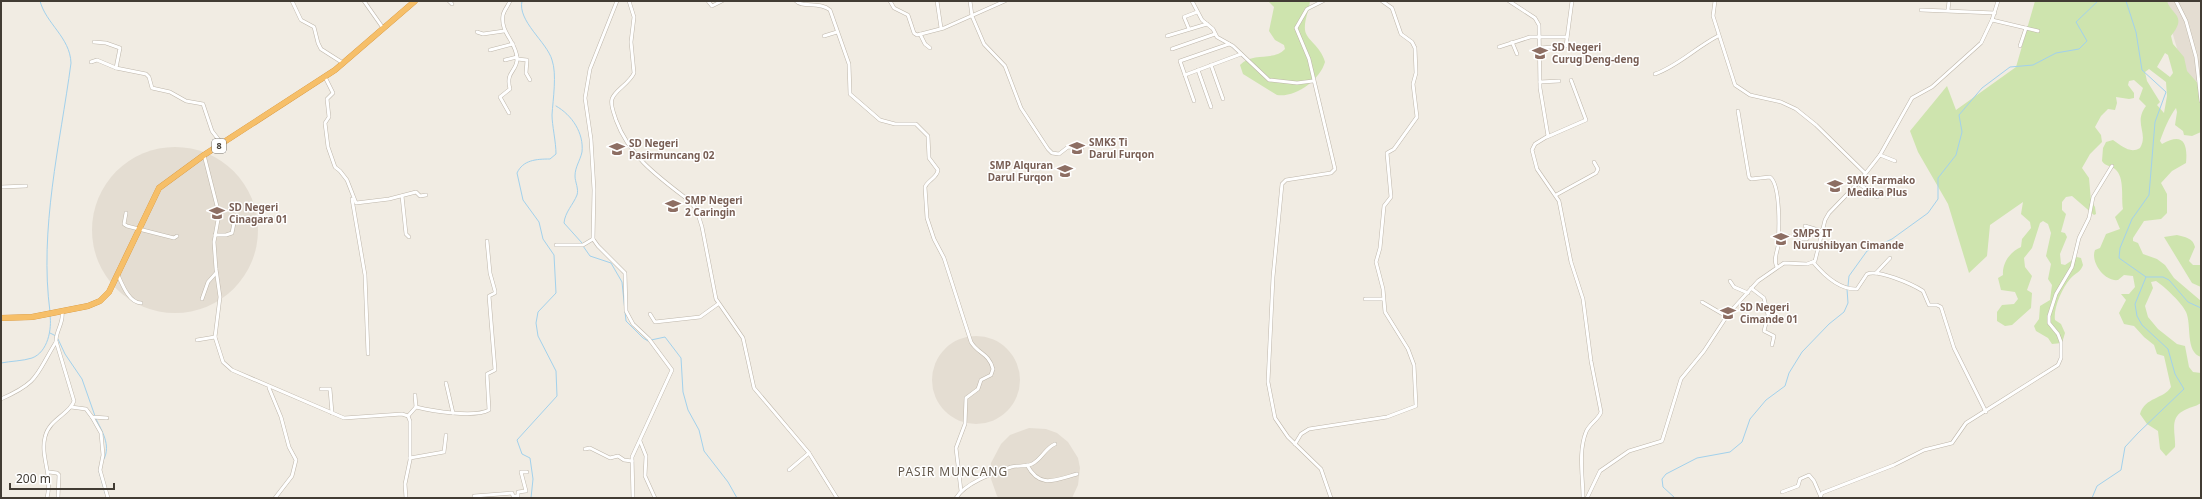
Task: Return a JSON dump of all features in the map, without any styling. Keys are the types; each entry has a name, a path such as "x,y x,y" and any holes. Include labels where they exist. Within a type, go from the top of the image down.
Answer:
{"highway":[{"name":"8","path":"1,318 61,312 100,301 110,292 159,188 204,155 343,63 415,1"}],"street":[{"path":"292,1 301,20 314,27 321,49 343,63"},
{"path":"364,1 383,28"},
{"path":"449,1 452,4"},
{"path":"509,113 500,97 510,89 508,76 517,58 513,44 504,32 503,14 510,1"},
{"path":"617,1 590,69 585,98 591,139 594,190 593,239 625,273 626,311 633,324 649,339 672,370 632,461 633,498"},
{"path":"629,1 634,17 631,40 634,74 626,85 613,97 613,109 623,137 640,160 655,175 691,202 696,208 702,228 715,297 718,304 743,338 755,390 809,453 837,498"},
{"path":"708,1 712,6 722,1"},
{"path":"796,1 800,4 815,4 828,8 850,67 850,94 860,101 880,120 895,124 916,124 927,134 929,158 938,170 936,176 927,183 925,187 927,218 936,243 944,258 971,342 975,348 989,358 993,369 991,375 981,380 978,389 966,398 965,424 956,448 961,491"},
{"path":"890,1 894,8 908,14 914,33 920,34 972,16 1005,1"},
{"path":"937,1 941,28"},
{"path":"970,1 972,16 986,47 1004,66 1021,108 1048,149 1052,153 1059,154 1068,147 1082,148"},
{"path":"1192,1 1197,12 1219,39 1229,44 1272,82 1302,84 1313,81"},
{"path":"1323,1 1307,9 1296,28 1307,54 1335,170 1331,173 1286,180 1282,184 1267,372 1274,416 1283,431 1321,469 1331,498"},
{"path":"1295,444 1301,434 1309,429 1387,417 1416,407 1415,373 1412,357 1385,312 1383,286 1376,262 1380,248 1384,206 1391,197 1387,153 1394,149 1412,125 1417,112 1413,84 1416,73 1415,48 1412,42 1401,34 1392,8 1382,1"},
{"path":"1509,1 1536,19 1540,37 1540,82 1547,137"},
{"path":"1540,48 1565,47 1572,1"},
{"path":"1715,1 1713,16 1718,36 1734,82 1738,88 1752,95 1781,102 1796,109 1822,130 1832,142 1865,173"},
{"path":"1948,10 1949,1"},
{"path":"1813,262 1818,251 1825,220 1832,209 1858,183 1880,155 1912,98 1932,87 1981,43 1992,20 1998,1"},
{"path":"2176,1 2186,21 2200,74 2201,101"},
{"path":"1921,10 1995,12"},
{"path":"1189,29 1184,17 1197,12"},
{"path":"1992,20 2038,31"},
{"path":"1167,36 1207,24"},
{"path":"2020,46 2026,28"},
{"path":"477,32 483,34 504,32"},
{"path":"824,36 836,32"},
{"path":"920,34 925,44 930,48"},
{"path":"1172,49 1215,34"},
{"path":"1655,74 1672,68 1694,49 1718,36"},
{"path":"1498,47 1530,37 1567,37"},
{"path":"94,42 106,43 120,48 116,68"},
{"path":"1512,42 1517,54"},
{"path":"490,50 513,44"},
{"path":"1194,101 1180,61 1229,44"},
{"path":"1185,75 1241,54"},
{"path":"505,60 517,58 527,60 526,73 530,80"},
{"path":"91,62 99,61 116,68 146,74 149,77 151,86 154,89 170,92 186,100 203,104 212,131 222,144"},
{"path":"1211,65 1223,99"},
{"path":"1198,70 1211,107"},
{"path":"325,76 332,93 327,99 329,117 325,123 329,149 335,167 347,180 365,276 368,354"},
{"path":"1570,80 1586,120 1547,137 1535,144 1532,150 1537,169 1556,195 1571,262 1583,299 1591,361 1601,412 1588,427 1583,441 1583,498"},
{"path":"1540,82 1559,81"},
{"path":"1738,111 1749,177 1751,179 1770,178 1774,183 1778,217 1778,243 1774,260 1777,267"},
{"path":"204,155 218,208 219,219 215,235 216,273 220,297 215,337 220,354 228,367 269,387 332,413 351,419 402,414 408,416"},
{"path":"1880,155 1895,161"},
{"path":"1556,195 1596,173 1598,168 1594,162"},
{"path":"1820,497 1822,492 1898,464 1924,450 1952,443 1966,423 1986,412 2058,365 2061,342 2060,337 2049,323 2049,316 2056,294 2072,267 2079,238 2089,218 2093,197 2112,166"},
{"path":"1858,183 1877,197"},
{"path":"1,187 26,186"},
{"path":"351,195 358,204 416,192 420,196 426,194"},
{"path":"402,196 406,234 409,237"},
{"path":"126,213 125,225 174,238 177,236"},
{"path":"215,235 226,235 232,233 235,218"},
{"path":"1805,226 1822,231"},
{"path":"1798,234 1805,240 1813,229"},
{"path":"1778,243 1788,236"},
{"path":"556,245 583,245 593,239"},
{"path":"416,408 436,412 453,413 486,412 489,410 487,374 496,370 492,354 494,333 489,295 494,294 495,291 490,273 487,241"},
{"path":"1876,273 1890,258"},
{"path":"1587,498 1600,471 1630,451 1662,440 1681,379 1704,351 1726,316 1751,288 1777,267 1786,262 1802,264 1813,262"},
{"path":"1813,262 1830,279 1842,285 1857,289 1866,274 1876,273 1922,290 1928,305 1940,306 1954,348 1986,412"},
{"path":"202,299 208,282 216,273"},
{"path":"118,274 128,293 136,303 141,303"},
{"path":"1730,281 1734,287 1748,293"},
{"path":"1751,288 1764,298 1768,315 1764,331 1774,336 1772,345"},
{"path":"1365,300 1383,299"},
{"path":"1702,302 1726,316"},
{"path":"650,314 655,322 694,318 703,316 718,304"},
{"path":"1,399 23,388 34,379 41,370 56,341 57,334 63,320 61,312"},
{"path":"197,340 215,337"},
{"path":"47,498 50,482 44,448 45,436 52,423 70,407 73,397 56,341"},
{"path":"446,383 453,413"},
{"path":"269,387 281,417 288,447 296,460 292,476 275,498"},
{"path":"321,389 330,389 332,413"},
{"path":"408,416 416,408 415,395"},
{"path":"70,407 86,409 94,417 101,433 103,455 100,470 108,498"},
{"path":"406,498 405,484 410,458 410,421 408,416"},
{"path":"94,417 107,418"},
{"path":"410,458 444,451 446,435"},
{"path":"640,441 645,454 645,476 654,492 655,498"},
{"path":"956,498 961,491 986,477 1011,468 1027,465 1039,459 1048,448 1055,444"},
{"path":"585,449 590,448 610,458 618,456 624,460 632,461"},
{"path":"789,470 809,453"},
{"path":"1027,465 1035,477 1040,480 1054,481 1077,474"},
{"path":"49,472 57,473 59,475 58,498"},
{"path":"474,498 474,496 512,493 513,496 518,496 518,492 526,491 521,472 526,472"},
{"path":"1782,492 1798,486 1800,479 1809,475 1814,481 1820,497"}],"shaded area":[{"path":"2163,1 2201,1 2201,76 2189,89"},
{"path":"167,147 183,147 207,153 234,171 252,198 258,222 258,238 252,262 234,289 207,307 183,313 167,313 143,307 122,294 111,283 98,262 92,238 92,222 98,198 111,177 122,166 143,153"},
{"path":"967,336 985,336 1001,343 1013,355 1020,371 1020,389 1013,405 1001,417 985,424 967,424 951,417 939,405 932,389 932,371 939,355 951,343"},
{"path":"1029,428 1046,429 1057,433 1068,442 1078,458 1080,468 1078,485 1072,498 999,498 997,496 990,476 991,463 1001,444 1010,435"}],"green space":[{"path":"1268,1 1310,1 1305,30 1308,37 1323,56 1325,62 1318,75 1312,81 1299,91 1291,94 1277,95 1243,74 1240,65 1251,58 1275,55 1285,49 1284,45 1275,40 1269,31 1274,7"},
{"path":"2035,1 2167,1 2177,16 2178,24 2171,36 2173,44 2184,57 2187,71 2201,87 2201,132 2192,136 2184,135 2183,131 2175,125 2177,112 2176,108 2169,119 2160,141 2162,144 2175,139 2179,139 2183,142 2186,150 2186,163 2172,171 2161,183 2167,194 2167,213 2161,219 2144,221 2133,238 2133,241 2138,243 2143,254 2157,259 2165,265 2174,278 2201,301 2201,357 2193,350 2188,317 2184,308 2173,295 2156,281 2151,282 2153,288 2145,306 2148,317 2158,329 2177,344 2185,346 2189,367 2193,372 2201,373 2201,403 2183,411 2176,418 2174,427 2175,447 2166,456 2160,449 2158,431 2147,424 2140,414 2142,408 2146,404 2164,394 2171,387 2164,356 2157,354 2154,345 2134,326 2124,324 2119,313 2126,300 2121,294 2129,294 2135,287 2133,276 2124,275 2118,280 2108,278 2100,270 2094,255 2095,250 2100,248 2106,234 2120,229 2115,217 2123,209 2120,177 2115,169 2102,161 2103,148 2106,142 2113,140 2129,150 2136,150 2140,148 2143,138 2141,118 2142,112 2146,106 2139,99 2143,88 2134,80 2129,81 2128,85 2134,93 2134,98 2129,99 2116,97 2117,103 2115,110 2108,109 2101,116 2095,127 2101,135 2102,142 2090,154 2082,168 2089,178 2091,201 2095,207 2096,214 2094,215 2072,196 2066,197 2062,202 2062,210 2066,214 2061,232 2065,233 2067,237 2060,254 2061,264 2065,265 2077,257 2081,258 2083,265 2067,283 2061,293 2055,310 2055,320 2061,324 2065,333 2062,343 2052,344 2048,338 2036,331 2034,326 2039,319 2040,306 2050,300 2052,285 2048,279 2051,264 2046,256 2051,233 2048,224 2043,221 2040,223 2032,248 2024,258 2025,267 2032,276 2027,290 2032,293 2031,308 2012,325 2005,326 1997,321 1997,312 2002,305 2014,304 2018,299 2015,292 2001,290 1998,278 2003,275 2005,262 2013,252 2021,247 2022,239 2031,228 2030,222 2021,214 2023,202 1990,225 1987,256 1969,273 1948,204 1918,152 1910,131 1947,86 1956,110 2016,67","holes":["2165,53 2168,55 2173,73 2170,77 2157,67","2149,69 2166,82 2167,96 2164,113 2157,105 2160,102 2147,81 2145,72"]},
{"path":"2177,235 2188,238 2194,244 2195,247 2189,261 2193,265 2201,265 2201,287 2192,283 2164,237"}],"waterway":[{"path":"40,1 47,17 67,46 71,63 52,187 49,218 47,281 50,312"},
{"path":"522,1 522,9 528,24 549,53 552,60 554,72 552,115 556,154 550,159 530,161 523,165 517,173 523,200 539,222 543,239 554,255 556,293 538,312 536,323 538,336 556,371 557,396 517,440 522,454 530,458 533,479 531,498"},
{"path":"1848,286 1849,276 1867,251 1892,239 1928,213 1938,199 1938,178 1956,155 1962,132 1959,115 1982,88 2010,67 2033,65 2056,53 2079,49 2087,41 2076,22 2098,1"},
{"path":"2092,498 2097,486 2121,470 2125,447 2184,389 2175,374 2168,349 2142,325 2137,316 2135,304 2146,277 2119,258 2120,248 2132,219 2149,195 2155,122 2166,92 2142,70 2136,32 2126,1"},
{"path":"556,106 567,114 576,125 581,138 582,152 575,176 577,195 566,215 564,223 582,243"},
{"path":"583,246 590,256 611,263 622,282 626,321 648,341"},
{"path":"2146,277 2163,277 2169,280 2188,302 2201,308"},
{"path":"1675,498 1663,487 1662,479 1666,474 1697,458 1730,452 1742,442 1750,419 1766,400 1785,386 1789,373 1802,352 1829,324 1844,312 1848,303 1847,289"},
{"path":"1,363 32,358 42,351 48,340 50,315"},
{"path":"50,333 56,336"},
{"path":"651,340 665,337 681,358 683,392 688,410 699,430 704,451 728,482 737,498"},
{"path":"58,339 65,354 82,379 95,416"},
{"path":"96,419 105,438 107,449 104,459"},
{"path":"99,471 105,493"}],"place":[{"name":"SD Negeri Curug Deng-deng","path":"1540,53"},
{"name":"SMKS Ti Darul Furqon","path":"1077,148"},
{"name":"SD Negeri Pasirmuncang 02","path":"617,149"},
{"name":"SMP Alquran Darul Furqon","path":"1065,171"},
{"name":"SMK Farmako Medika Plus","path":"1835,186"},
{"name":"SMP Negeri 2 Caringin","path":"673,206"},
{"name":"SD Negeri Cinagara 01","path":"217,213"},
{"name":"SMPS IT Nurushibyan Cimande","path":"1781,239"},
{"name":"SD Negeri Cimande 01","path":"1728,313"}],"district":[{"name":"PASIR MUNCANG","path":"953,472"}]}
